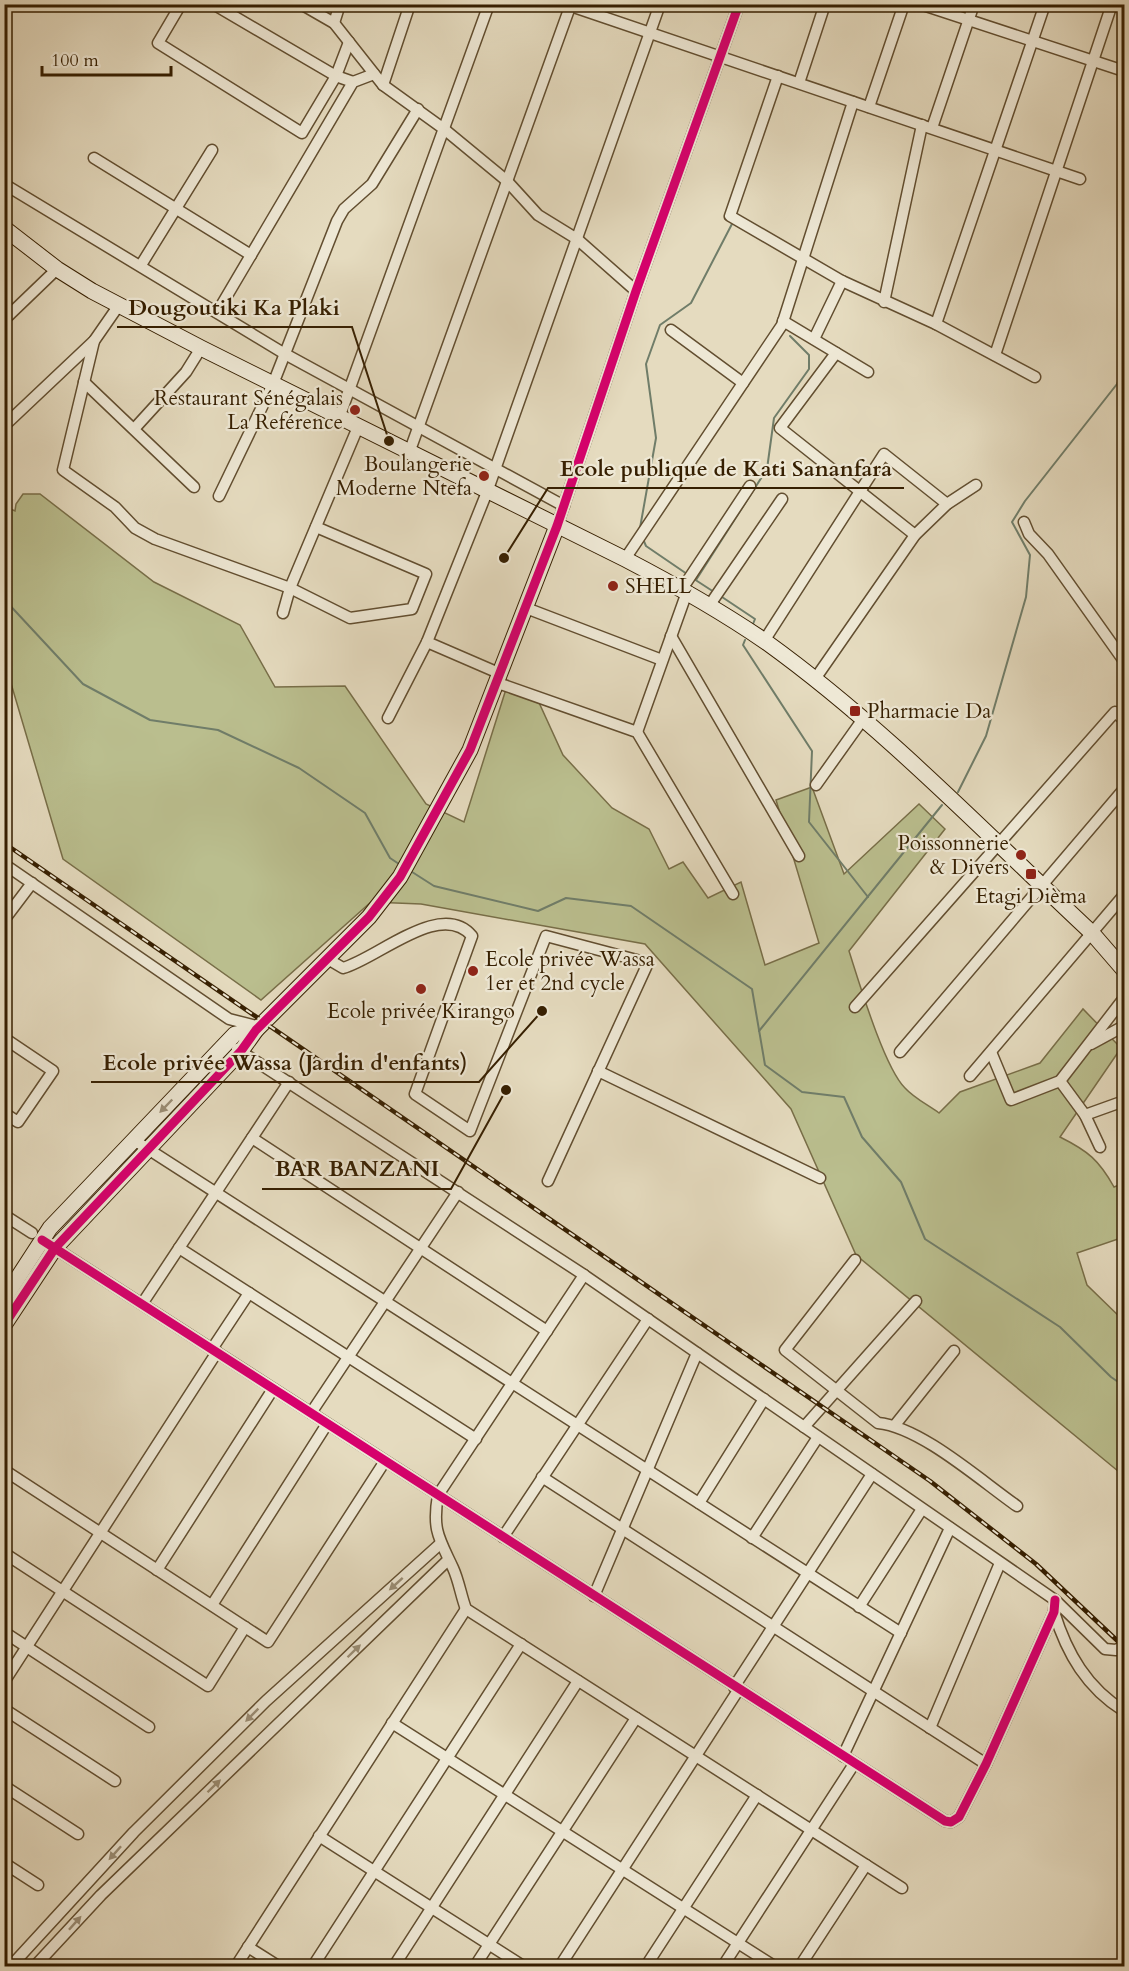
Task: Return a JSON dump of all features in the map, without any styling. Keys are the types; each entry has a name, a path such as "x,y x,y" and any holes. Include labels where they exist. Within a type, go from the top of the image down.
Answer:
{"main road":[{"path":"4,228 57,269 119,305 339,418 625,559 685,591 764,641 863,719 1092,933 1125,970"},
{"path":"4,1299 50,1228 241,1051 258,1028 369,917 400,877 470,750 500,678 557,526"},
{"path":"140,1144 235,1034 258,1028"},
{"path":"4,1325 43,1240"}],"street":[{"path":"182,4 158,43 302,133 336,76 349,42"},
{"path":"213,4 336,76 353,82"},
{"path":"301,4 334,23 383,85 444,129 507,181 538,214 577,239 636,291"},
{"path":"334,23 340,4"},
{"path":"383,85 411,4"},
{"path":"339,418 489,4"},
{"path":"388,718 427,642 488,492 660,4"},
{"path":"557,526 636,291 718,57 739,4"},
{"path":"799,83 825,4"},
{"path":"869,107 904,4"},
{"path":"920,4 1125,71"},
{"path":"884,302 927,127 974,4"},
{"path":"936,324 1045,4"},
{"path":"995,355 1112,4"},
{"path":"409,453 569,5 1080,178"},
{"path":"218,311 353,82 374,74"},
{"path":"778,76 730,216 842,281 936,324 1035,376"},
{"path":"625,559 783,321 853,102"},
{"path":"219,496 273,384 337,221 344,209 372,184 418,109"},
{"path":"141,265 212,150"},
{"path":"94,158 250,255"},
{"path":"4,184 218,311 285,354 564,506"},
{"path":"4,320 57,269"},
{"path":"814,339 842,281"},
{"path":"4,426 94,342 119,305"},
{"path":"783,321 868,372"},
{"path":"671,330 743,383"},
{"path":"94,342 63,470 115,507 135,528 155,539 290,588 350,618 412,609 426,574 316,527"},
{"path":"134,429 186,372 201,348"},
{"path":"836,353 780,428 915,535"},
{"path":"84,382 194,487"},
{"path":"283,613 290,588 358,427"},
{"path":"764,641 862,492 884,454 947,504"},
{"path":"815,679 915,535 947,504 976,485"},
{"path":"637,732 685,591 750,486"},
{"path":"709,606 782,499"},
{"path":"1024,522 1029,534 1048,554 1125,661"},
{"path":"526,608 662,660"},
{"path":"671,636 799,856"},
{"path":"427,642 500,678 637,732 733,894"},
{"path":"855,1007 1115,712 1124,719"},
{"path":"816,785 863,719"},
{"path":"900,1052 1125,789"},
{"path":"4,864 229,1019 258,1028"},
{"path":"4,920 32,883"},
{"path":"970,1076 1125,895"},
{"path":"326,958 343,968 388,943 444,922 465,927 472,936 415,1094 470,1131 546,936 648,963 548,1181"},
{"path":"990,1052 1011,1100 1059,1081 1125,998"},
{"path":"1088,1045 1125,1026"},
{"path":"4,1038 53,1071 18,1122 4,1113"},
{"path":"227,1042 584,1275 764,1399 1054,1600 1105,1649 1116,1650 1125,1646"},
{"path":"598,1071 820,1178"},
{"path":"1059,1081 1085,1116 1100,1147"},
{"path":"142,1304 289,1082"},
{"path":"1085,1116 1125,1101"},
{"path":"252,1138 547,1331"},
{"path":"140,1144 901,1634"},
{"path":"311,1413 458,1192"},
{"path":"4,1215 945,1821 951,1822 959,1817 986,1764 1054,1612"},
{"path":"179,1248 476,1439"},
{"path":"855,1260 785,1350 878,1423 895,1425 927,1442 1017,1506"},
{"path":"584,1275 438,1495 435,1515 440,1545 466,1609 902,1888"},
{"path":"4,1682 101,1533 249,1293"},
{"path":"804,1427 916,1301"},
{"path":"502,1537 648,1319"},
{"path":"895,1425 954,1351"},
{"path":"594,1596 697,1353"},
{"path":"157,1570 273,1389"},
{"path":"699,1503 764,1399"},
{"path":"212,1605 327,1424"},
{"path":"752,1538 818,1437"},
{"path":"4,1470 268,1642 385,1461"},
{"path":"560,1966 696,1756 773,1626 872,1474"},
{"path":"542,1477 986,1764"},
{"path":"860,1607 922,1509"},
{"path":"843,1756 950,1528"},
{"path":"11,1966 134,1832 250,1718 440,1545"},
{"path":"4,1553 208,1686 245,1627"},
{"path":"35,1966 101,1895 448,1560"},
{"path":"930,1728 1000,1563"},
{"path":"1054,1600 1054,1612 1069,1654 1095,1687 1125,1712"},
{"path":"236,1966 466,1609"},
{"path":"4,1632 149,1727"},
{"path":"313,1966 520,1644"},
{"path":"394,1966 578,1681"},
{"path":"4,1709 115,1780"},
{"path":"475,1966 636,1718"},
{"path":"392,1723 774,1966"},
{"path":"723,1966 854,1764"},
{"path":"4,1786 78,1834"},
{"path":"646,1966 757,1795"},
{"path":"319,1836 524,1966"},
{"path":"4,1863 38,1885"},
{"path":"800,1966 866,1865"},
{"path":"248,1947 278,1966"}],"green space":[{"path":"23,494 40,494 154,582 240,625 275,687 345,686 426,804 464,822 507,686 535,694 563,755 612,808 649,829 669,869 683,862 708,898 741,882 765,965 819,943 776,800 812,787 844,874 919,804 945,829 849,951 881,1044 905,1088 939,1113 960,1092 1040,1063 1083,1009 1121,1048 1060,1137 1092,1157 1114,1187 1124,1183 1124,1237 1077,1253 1087,1285 1124,1321 1124,1476 856,1255 791,1109 645,944 421,904 371,902 261,1000 63,859 10,680 5,677 4,506 15,511 16,504"}],"waterway":[{"path":"640,528 656,438 646,364 660,325 691,303 733,222"},
{"path":"696,580 767,469 774,418 809,369 809,355 790,336"},
{"path":"958,792 986,736 1026,597 1030,555 1012,522 1025,501 1117,384 1124,369"},
{"path":"643,539 646,546 687,574"},
{"path":"694,579 714,592"},
{"path":"719,595 755,619 753,624"},
{"path":"4,599 83,684 150,720 218,730 299,768 365,813 390,858 399,864"},
{"path":"745,640 743,645 812,751 809,822 868,897"},
{"path":"759,1031 942,805"},
{"path":"409,870 434,886 538,911 566,898 631,906 752,989 765,1065 802,1092 844,1097 862,1137 901,1182 925,1239 1060,1327 1111,1377 1124,1386"}],"railway":[{"path":"4,843 930,1481 1036,1564 1124,1647"}],"cycle path":[{"path":"4,1325 55,1248 241,1051 256,1030 369,917 400,877 470,750 557,526 636,291 739,4"},
{"path":"42,1240 945,1821 951,1822 959,1817 986,1764 1054,1612 1055,1600"}],"place":[{"name":"Restaurant Sénégalais La Reférence","path":"355,410"},
{"name":"Dougoutiki Ka Plaki","path":"389,441"},
{"name":"Boulangerie Moderne Ntefa","path":"484,476"},
{"name":"Ecole publique de Kati Sananfara","path":"504,558"},
{"name":"SHELL","path":"613,586"},
{"name":"Pharmacie Da","path":"855,711"},
{"name":"Poissonnerie & Divers","path":"1021,855"},
{"name":"Etagi Dièma","path":"1031,874"},
{"name":"Ecole privée Wassa 1er et 2nd cycle","path":"473,971"},
{"name":"Ecole privée Kirango","path":"421,989"},
{"name":"Ecole privée Wassa (Jardin d'enfants)","path":"542,1011"},
{"name":"BAR BANZANI","path":"506,1090"}]}
